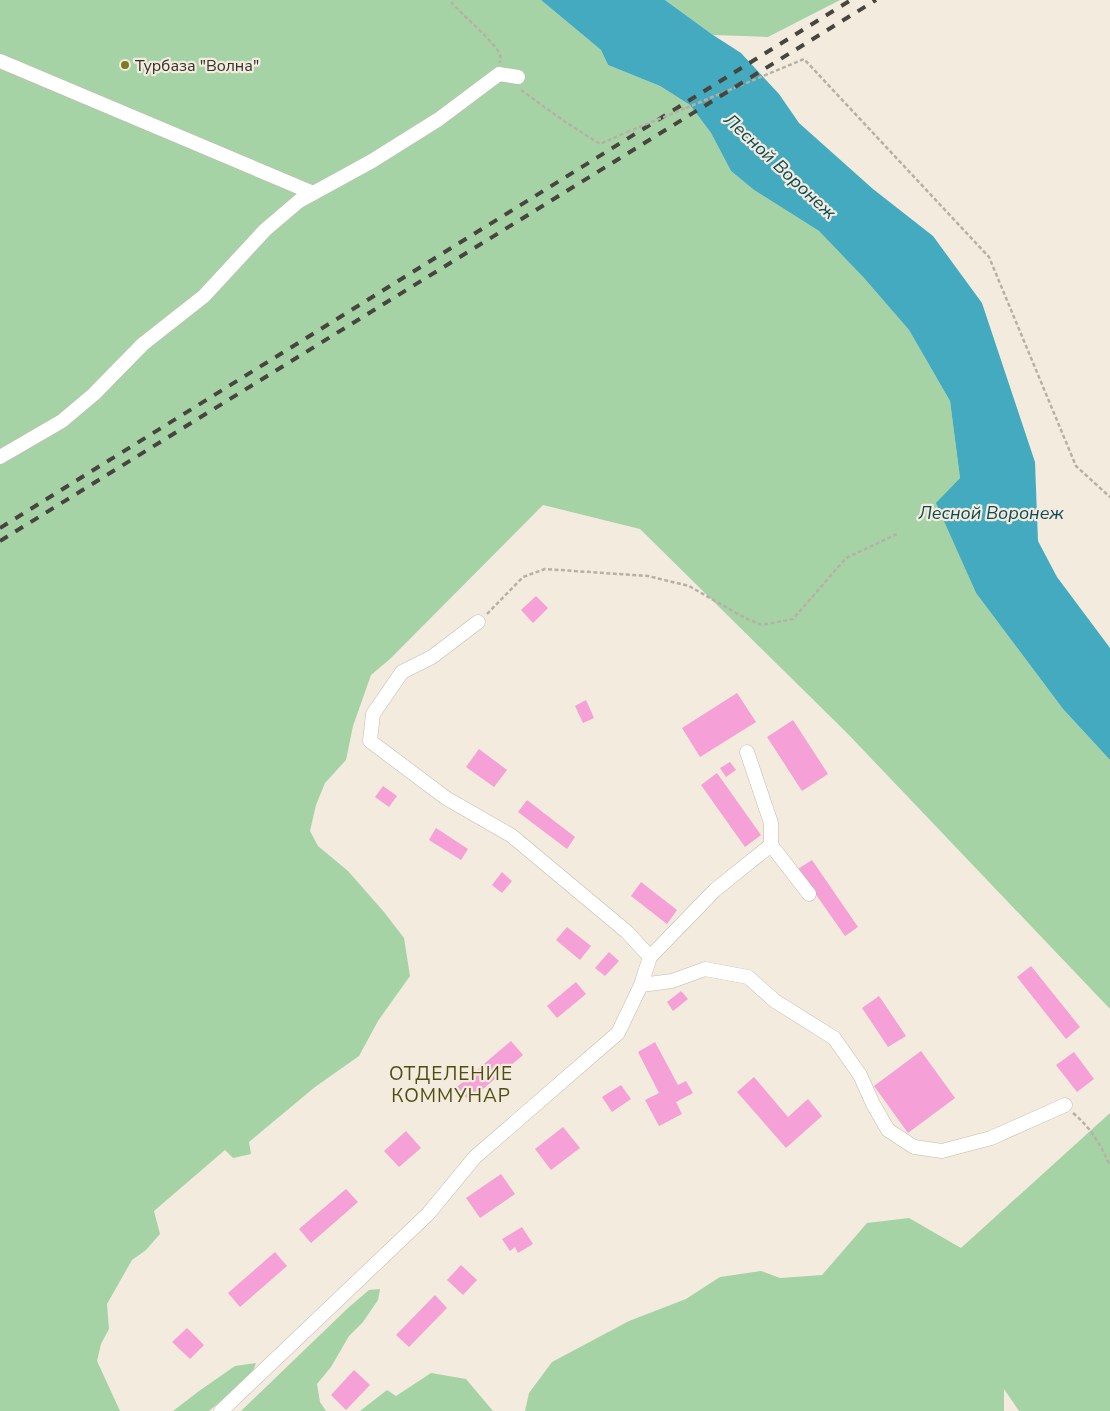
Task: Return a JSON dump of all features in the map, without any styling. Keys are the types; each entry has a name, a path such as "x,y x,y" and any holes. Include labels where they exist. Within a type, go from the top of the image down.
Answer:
{"street":[{"path":"0,61 313,193"},
{"path":"0,457 62,421 94,394 143,344 204,296 266,230 299,201 372,161 439,119 499,74 519,83"},
{"path":"478,622 432,657 402,672 373,714 370,741 446,798 512,836 627,932 650,957"},
{"path":"748,752 771,822 771,845 809,894"},
{"path":"221,1411 428,1214 475,1157 618,1033 640,985 650,957 715,890 771,845"},
{"path":"640,985 672,981 705,969 748,977 776,1001 834,1038 860,1075 873,1104 888,1130 914,1147 942,1151 991,1138 1065,1105"}],"path":[{"path":"451,2 491,42 500,55 499,74"},
{"path":"519,83 564,121 600,144 804,59 989,257 1076,466 1110,497"},
{"path":"478,622 523,577 545,569 648,576 689,586 745,618 762,624 793,619 846,558 899,533"},
{"path":"1065,1105 1090,1129 1110,1166"}],"green space":[{"path":"0,0 541,0 601,50 608,65 660,86 690,105 711,133 731,171 754,190 819,231 864,278 909,330 950,401 960,478 937,503 976,593 1063,709 1110,760 1110,1009 847,733 640,529 543,505 390,659 371,675 353,726 346,760 325,783 316,805 310,831 318,846 348,871 404,938 410,976 378,1021 359,1056 315,1087 249,1142 251,1154 233,1158 225,1150 154,1211 160,1234 146,1250 132,1260 107,1304 109,1329 101,1344 97,1361 120,1411 0,1411"},
{"path":"665,0 840,0 768,37 713,35"},
{"path":"1110,1113 1110,1411 1019,1411 1004,1389 1004,1411 525,1411 529,1393 552,1362 629,1321 686,1299 720,1277 761,1271 780,1278 822,1275 867,1223 909,1218 961,1248"},
{"path":"380,1289 378,1300 363,1322 349,1336 331,1367 317,1384 320,1402 326,1411 241,1411 348,1308 369,1290"},
{"path":"256,1363 252,1374 209,1411 173,1411 235,1366"},
{"path":"431,1373 466,1379 493,1411 360,1411 387,1390 396,1396"}],"water":[{"name":"Лесной Воронеж","path":"541,0 665,0 741,53 779,94 799,123 873,189 933,236 982,303 1035,462 1038,541 1057,577 1110,648 1110,760 1063,709 976,593 936,503 960,478 950,401 909,330 864,278 819,231 754,190 731,171 711,133 690,105 660,86 608,65 601,50"}],"building":[{"path":"536,596 548,608 533,623 521,610"},
{"path":"737,693 756,722 700,757 682,728"},
{"path":"586,700 594,718 583,723 575,706"},
{"path":"793,720 828,774 802,791 767,737"},
{"path":"479,749 507,770 494,787 466,767"},
{"path":"730,762 736,770 726,777 720,768"},
{"path":"717,773 761,835 745,847 701,785"},
{"path":"383,786 397,796 389,807 375,797"},
{"path":"527,800 575,837 567,849 518,812"},
{"path":"436,828 468,849 461,860 429,840"},
{"path":"812,860 858,927 845,936 798,869"},
{"path":"502,872 512,881 502,893 492,885"},
{"path":"641,882 677,910 667,924 631,896"},
{"path":"567,927 591,946 580,960 556,940"},
{"path":"609,952 619,961 605,976 595,968"},
{"path":"1031,966 1080,1027 1066,1039 1017,977"},
{"path":"576,982 586,994 557,1018 547,1006"},
{"path":"681,991 688,999 673,1011 667,1002"},
{"path":"879,996 906,1036 888,1047 862,1008"},
{"path":"511,1041 523,1055 469,1101 457,1087"},
{"path":"655,1042 678,1085 686,1081 693,1093 676,1102 682,1114 659,1126 645,1100 659,1093 638,1052"},
{"path":"921,1051 955,1098 908,1133 874,1086"},
{"path":"1074,1052 1094,1079 1077,1092 1056,1065"},
{"path":"754,1077 788,1117 808,1099 822,1116 786,1148 737,1092"},
{"path":"621,1085 631,1099 612,1112 602,1097"},
{"path":"563,1127 580,1148 551,1170 535,1149"},
{"path":"406,1131 421,1148 399,1167 384,1151"},
{"path":"501,1174 515,1194 480,1218 466,1198"},
{"path":"346,1189 358,1202 311,1243 299,1229"},
{"path":"522,1227 533,1244 518,1253 515,1247 510,1251 502,1239"},
{"path":"275,1252 287,1266 240,1307 228,1293"},
{"path":"461,1265 477,1280 463,1295 447,1280"},
{"path":"435,1295 447,1308 409,1347 396,1335"},
{"path":"187,1328 204,1345 190,1359 172,1342"},
{"path":"354,1370 370,1385 346,1410 331,1395"}],"railway":[{"path":"0,528 851,0"},
{"path":"0,541 876,0"}],"place":[{"name":"Турбаза \"Волна\"","path":"125,65"}],"district":[{"name":"ОТДЕЛЕНИЕ КОММУНАР","path":"451,1084"}]}
